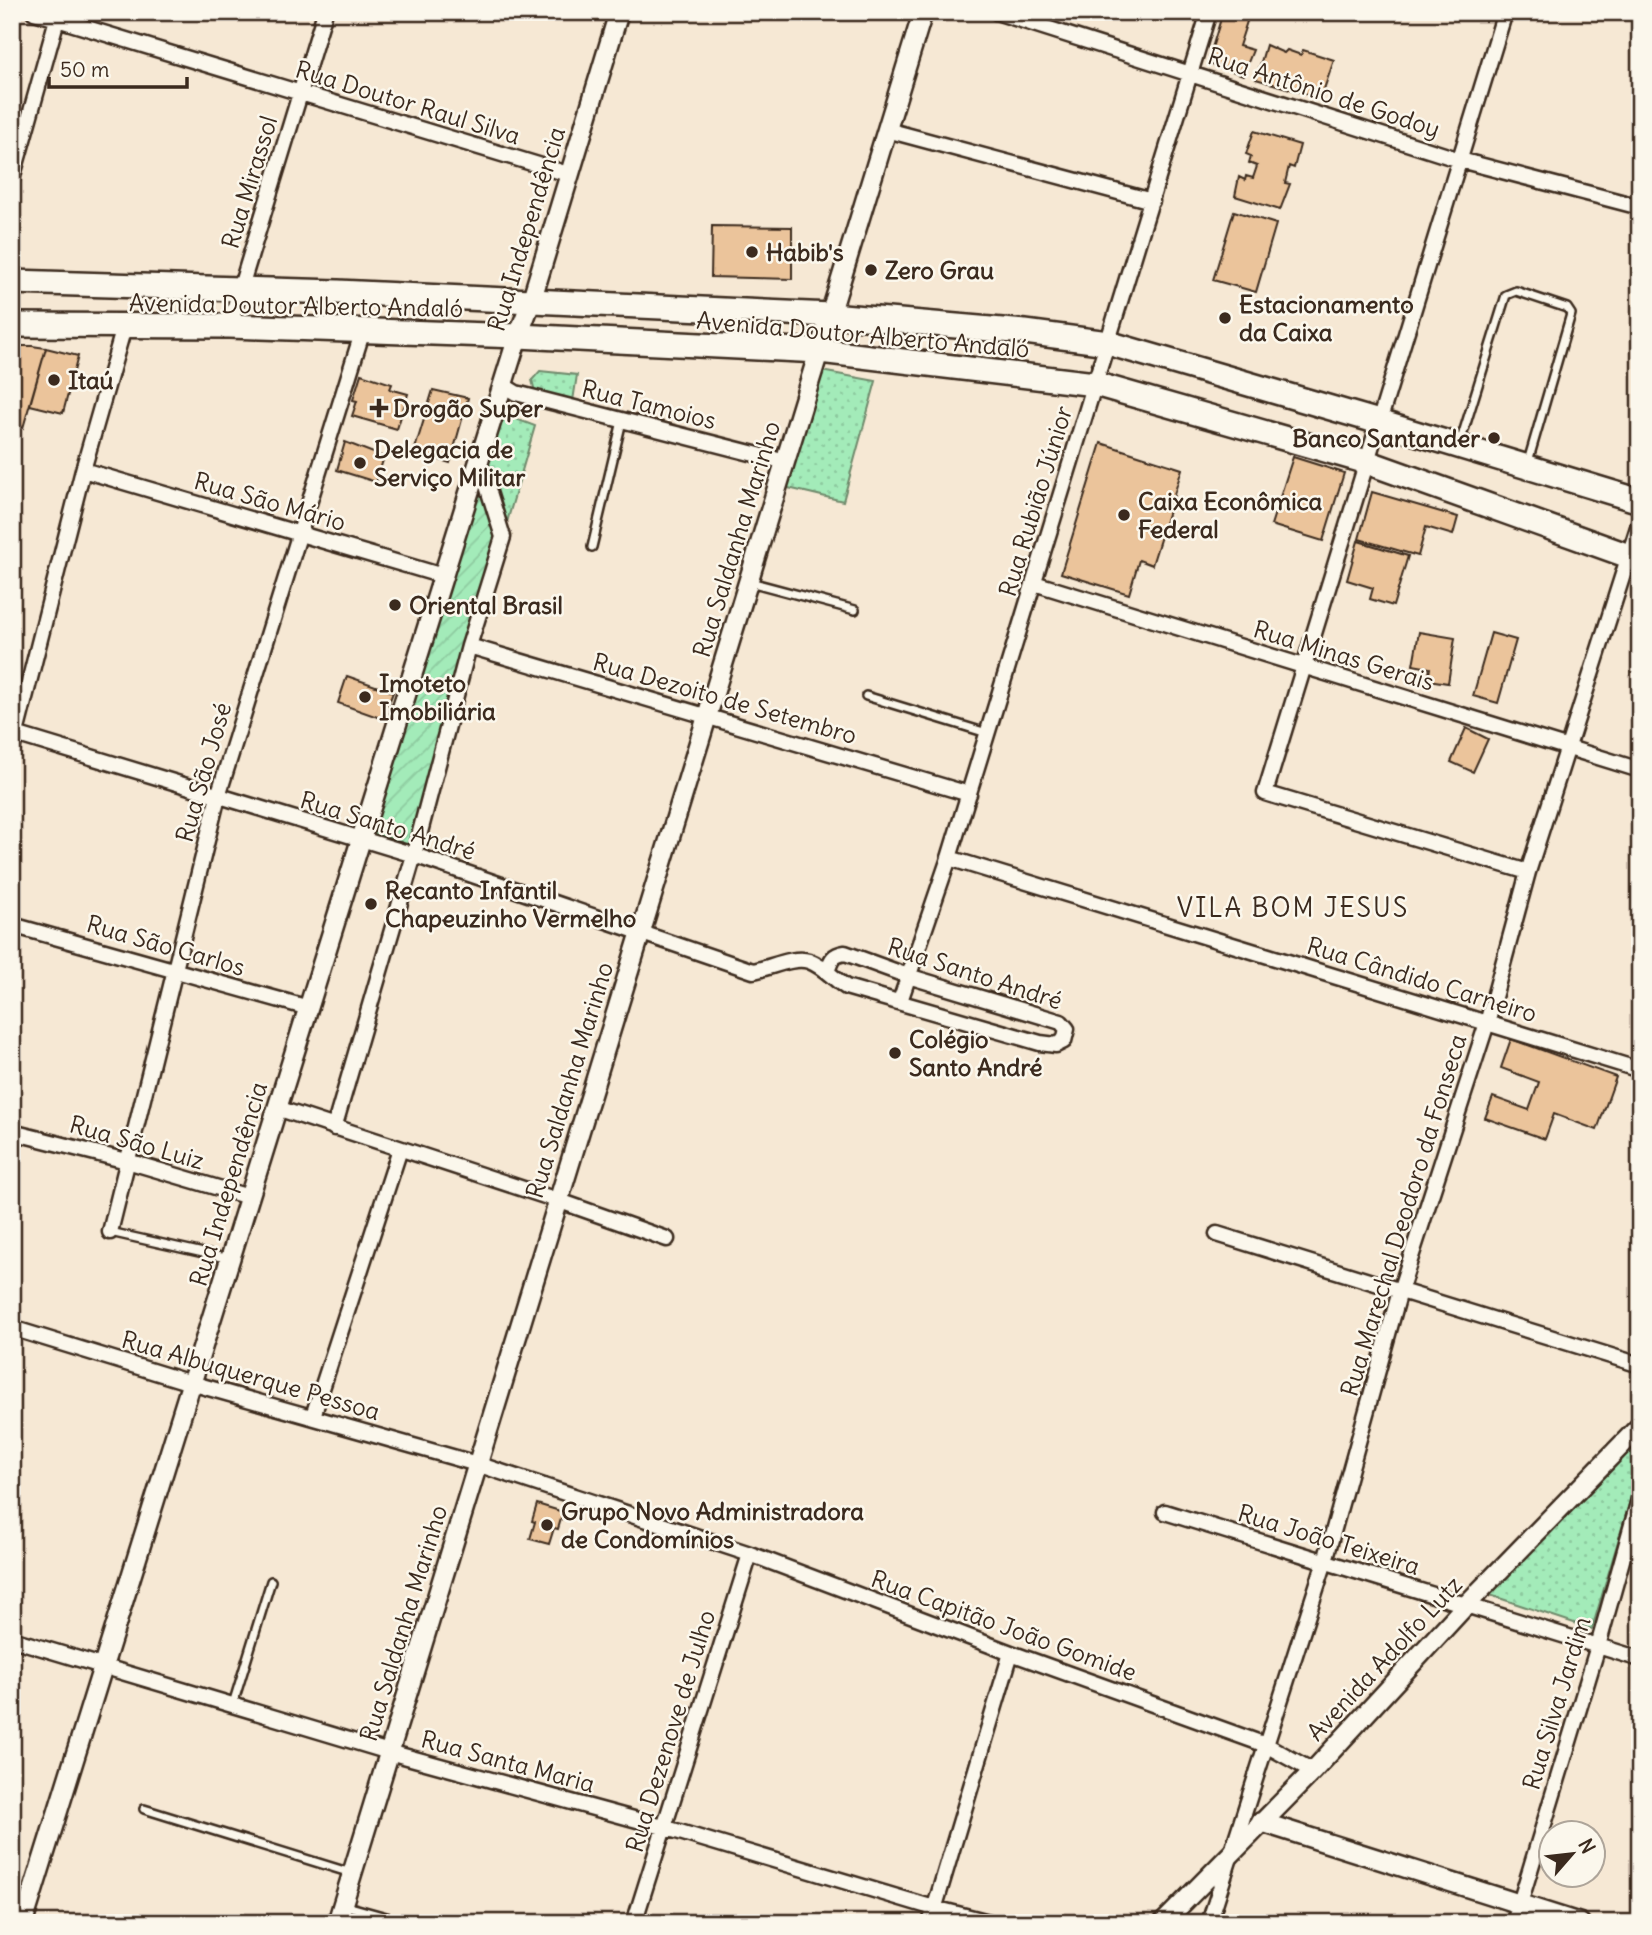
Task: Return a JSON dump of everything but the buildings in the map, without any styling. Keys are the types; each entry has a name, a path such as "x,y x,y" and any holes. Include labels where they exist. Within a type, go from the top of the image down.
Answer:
{"main road":[{"name":"Avenida Doutor Alberto Andaló","path":"12,282 239,289 831,315 1025,332 1108,343 1640,501"},
{"name":"Avenida Doutor Alberto Andaló","path":"12,325 362,330 820,351 1095,384 1367,462 1635,558"}],"street":[{"name":"Rua Doutor Raul Silva","path":"34,12 58,16 568,174"},
{"name":"Rua Mirassol","path":"229,326 325,12"},
{"name":"Rua Independência","path":"22,1920 619,12"},
{"name":"Rua Saldanha Marinho","path":"337,1923 923,12"},
{"name":"Rua Antônio de Godoy","path":"996,12 1460,160 1640,207"},
{"name":"Rua Rubião Júnior","path":"900,1001 969,794 1209,12"},
{"path":"1504,12 1265,793 1528,872"},
{"path":"12,179 58,16"},
{"path":"887,130 1152,201"},
{"path":"13,739 83,470 124,327"},
{"name":"Rua São José","path":"110,1232 218,796 362,330"},
{"name":"Rua Tamoios","path":"503,385 516,393 786,463"},
{"path":"334,1128 414,855 469,646 503,537 480,460"},
{"name":"Rua São Mário","path":"83,470 443,576"},
{"name":"Rua Marechal Deodoro da Fonseca","path":"1209,1923 1325,1561 1400,1291 1487,1023 1528,872 1635,558 1640,521"},
{"name":"Rua Minas Gerais","path":"1034,583 1640,771"},
{"name":"Rua Dezoito de Setembro","path":"469,646 969,794"},
{"name":"Rua Santo André","path":"13,739 218,796 414,855 754,971 790,961 807,960 846,987 1040,1044 1056,1045 1064,1041 1067,1029 1061,1022 908,976 845,953 836,954 831,959 827,972"},
{"name":"Rua Cândido Carneiro","path":"949,858 1640,1070"},
{"name":"Rua São Carlos","path":"12,925 309,1008"},
{"path":"936,1012 944,987"},
{"path":"986,1027 996,1002"},
{"path":"277,1108 667,1239"},
{"name":"Rua São Luiz","path":"12,1132 127,1161 249,1198"},
{"path":"313,1416 400,1149"},
{"path":"1217,1234 1640,1365"},
{"name":"Rua Albuquerque Pessoa","path":"12,1328 191,1384 477,1464"},
{"name":"Avenida Adolfo Lutz","path":"1163,1923 1234,1848 1313,1771 1466,1605 1640,1426"},
{"name":"Rua Capitão João Gomide","path":"477,1464 750,1554 1011,1653 1266,1745 1313,1771"},
{"name":"Rua Silva Jardim","path":"1514,1923 1598,1646 1640,1496"},
{"name":"Rua João Teixeira","path":"1165,1512 1640,1659"},
{"name":"Rua Dezenove de Julho","path":"635,1923 750,1554"},
{"name":"Rua Santa Maria","path":"12,1639 103,1664 389,1752 663,1827 993,1923"},
{"path":"930,1923 1011,1653"},
{"path":"1261,1822 1580,1923"}],"lane":[{"path":"1459,447 1506,295 1516,291 1567,308 1571,314 1527,467"},
{"path":"592,547 622,421"},
{"path":"749,582 855,610"},
{"path":"866,696 988,733"},
{"path":"110,1232 230,1259"},
{"path":"233,1704 271,1581"},
{"path":"144,1809 352,1874"},
{"path":"342,1905 408,1923"}],"green space":[{"path":"540,371 577,375 573,401 535,392 532,380"},
{"path":"821,371 876,381 843,501 784,487"},
{"path":"503,414 535,426 505,529 488,465"},
{"path":"480,474 498,534 409,852 367,842"},
{"path":"1640,1438 1640,1467 1592,1629 1487,1594"}],"place":[{"name":"Habib's","path":"752,252"},
{"name":"Zero Grau","path":"871,270"},
{"name":"Estacionamento da Caixa","path":"1225,318"},
{"name":"Itaú","path":"54,380"},
{"name":"Drogão Super","path":"379,408"},
{"name":"Banco Santander","path":"1494,438"},
{"name":"Delegacia de Serviço Militar","path":"360,463"},
{"name":"Caixa Econômica Federal","path":"1124,515"},
{"name":"Oriental Brasil","path":"395,605"},
{"name":"Imoteto Imobiliária","path":"365,697"},
{"name":"Recanto Infantil Chapeuzinho Vermelho","path":"371,904"},
{"name":"Colégio Santo André","path":"895,1053"},
{"name":"Grupo Novo Administradora de Condomínios","path":"547,1525"}],"district":[{"name":"VILA BOM JESUS","path":"1293,907"}]}
